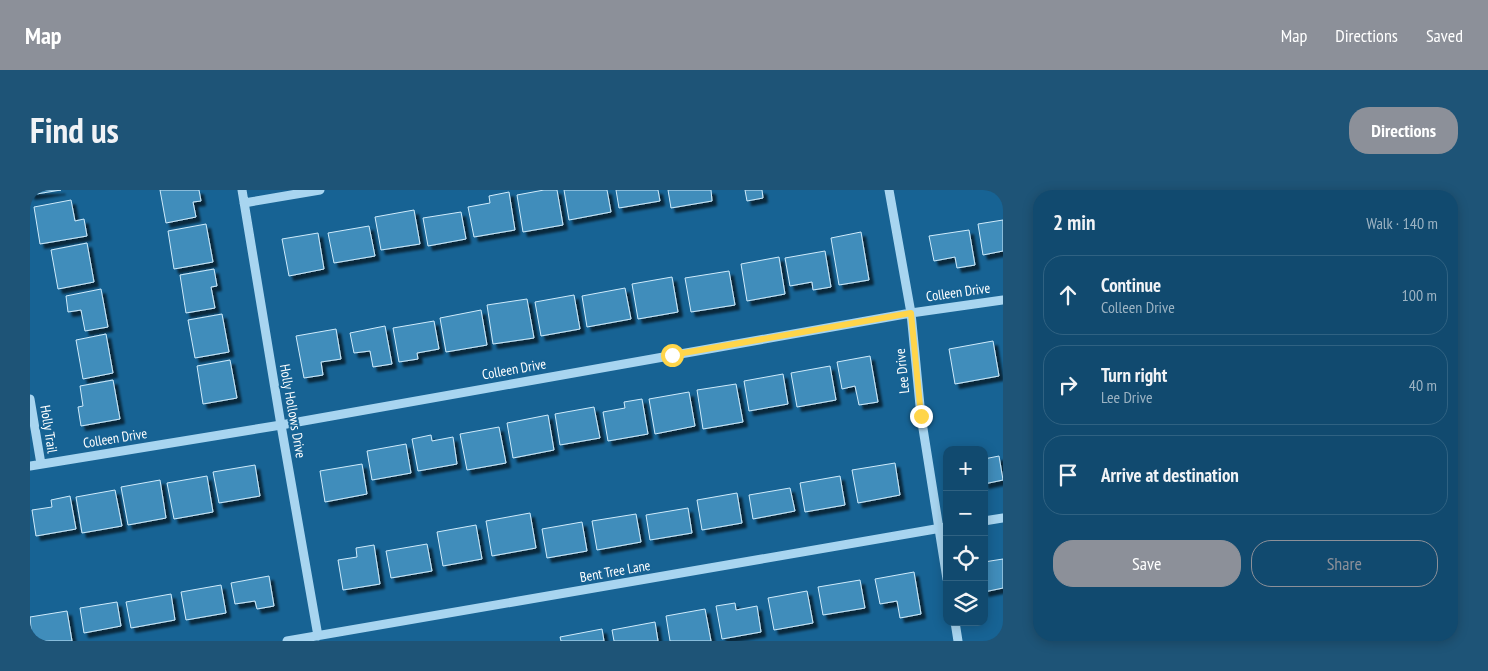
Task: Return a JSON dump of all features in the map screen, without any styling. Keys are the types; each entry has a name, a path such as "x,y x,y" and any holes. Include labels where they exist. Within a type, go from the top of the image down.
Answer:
{"street":[{"name":"Holly Hollows Drive","path":"242,190 318,636"},
{"path":"244,203 320,190"},
{"name":"Lee Drive","path":"889,190 911,313 921,416 942,528"},
{"name":"Colleen Drive","path":"30,466 281,425 911,313 1003,300"},
{"name":"Holly Trail","path":"30,399 41,464"},
{"path":"988,520 1003,518"},
{"name":"Bent Tree Lane","path":"287,641 942,528"},
{"path":"956,626 958,641"}],"building":[{"path":"30,190 61,190 30,195"},
{"path":"160,190 199,190 201,201 193,202 196,217 166,223"},
{"path":"544,190 557,190 563,225 523,232 517,195"},
{"path":"564,190 607,190 611,212 569,220"},
{"path":"616,190 658,190 660,201 619,208"},
{"path":"668,190 711,190 712,201 671,208"},
{"path":"745,190 762,190 763,198 747,201"},
{"path":"509,192 515,230 474,237 468,207 490,203 489,196"},
{"path":"71,200 75,221 84,219 87,236 40,244 34,207"},
{"path":"414,210 420,244 381,250 375,217"},
{"path":"461,212 466,239 428,246 423,218"},
{"path":"1003,220 1003,251 983,255 978,224"},
{"path":"206,224 213,262 174,269 168,231"},
{"path":"369,226 375,256 334,263 328,233"},
{"path":"969,230 975,265 957,268 955,257 934,261 929,236"},
{"path":"861,232 869,280 839,285 831,238"},
{"path":"318,233 324,269 289,276 282,239"},
{"path":"87,243 94,282 58,289 51,250"},
{"path":"825,251 831,287 813,290 812,282 790,286 785,258"},
{"path":"779,257 785,294 747,301 741,264"},
{"path":"214,269 217,286 211,287 215,308 186,313 180,275"},
{"path":"729,271 735,305 691,312 685,278"},
{"path":"672,277 678,312 638,319 632,284"},
{"path":"625,288 631,319 587,327 582,296"},
{"path":"101,289 108,327 85,331 81,310 68,312 66,296"},
{"path":"574,295 580,329 541,336 535,302"},
{"path":"527,299 534,338 493,344 487,305"},
{"path":"481,310 487,345 446,352 440,318"},
{"path":"222,314 229,352 195,358 188,320"},
{"path":"434,321 439,349 417,353 418,359 399,362 393,328"},
{"path":"385,326 392,364 373,367 370,351 354,353 350,333"},
{"path":"336,329 341,359 321,362 323,375 304,378 296,336"},
{"path":"106,334 113,373 83,379 76,340"},
{"path":"993,341 999,376 955,384 949,349"},
{"path":"870,356 878,402 859,405 855,386 842,389 837,362"},
{"path":"230,360 237,398 203,404 197,366"},
{"path":"830,366 836,400 797,407 791,373"},
{"path":"783,374 788,404 749,411 744,381"},
{"path":"113,380 120,419 81,426 78,407 83,406 80,386"},
{"path":"736,384 743,422 703,429 697,390"},
{"path":"689,392 695,426 655,434 649,399"},
{"path":"642,399 648,434 608,441 603,412 625,408 624,402"},
{"path":"594,407 600,438 560,445 555,414"},
{"path":"548,415 554,450 513,458 507,423"},
{"path":"499,427 506,463 467,470 460,434"},
{"path":"431,435 432,441 453,437 457,464 418,471 412,439"},
{"path":"406,444 411,473 372,480 367,451"},
{"path":"999,456 1003,480 988,483 988,458"},
{"path":"895,463 900,495 858,503 852,470"},
{"path":"362,464 367,494 325,502 320,471"},
{"path":"255,465 260,496 219,503 213,472"},
{"path":"207,476 213,512 174,519 167,483"},
{"path":"840,476 845,505 805,512 800,483"},
{"path":"160,480 166,518 128,525 121,487"},
{"path":"790,488 795,511 753,519 749,495"},
{"path":"115,490 122,526 82,533 76,497"},
{"path":"737,493 742,523 702,530 697,500"},
{"path":"70,496 76,529 36,536 32,510 52,507 51,500"},
{"path":"688,508 692,533 650,540 646,515"},
{"path":"530,513 536,548 492,556 486,521"},
{"path":"636,514 641,542 597,550 592,521"},
{"path":"582,522 587,551 547,558 542,529"},
{"path":"476,525 482,559 443,566 437,532"},
{"path":"427,544 432,571 391,578 386,551"},
{"path":"374,545 380,584 343,590 338,560 357,557 356,548"},
{"path":"1003,559 1003,588 988,591 988,561"},
{"path":"914,572 921,614 900,618 897,601 880,604 875,579"},
{"path":"269,576 274,606 257,609 255,601 235,604 231,583"},
{"path":"860,580 865,608 823,615 818,587"},
{"path":"221,585 226,613 186,620 181,592"},
{"path":"807,591 813,623 774,630 768,598"},
{"path":"171,594 175,620 131,628 126,602"},
{"path":"117,602 121,626 84,633 80,608"},
{"path":"735,603 736,610 757,606 761,632 722,639 716,606"},
{"path":"705,609 711,641 670,641 666,616"},
{"path":"67,611 72,641 32,641 30,617"},
{"path":"655,622 658,641 614,641 612,630"},
{"path":"602,629 604,641 561,641 560,637"}],"route":[{"path":"672,355 911,313 921,416"}]}
